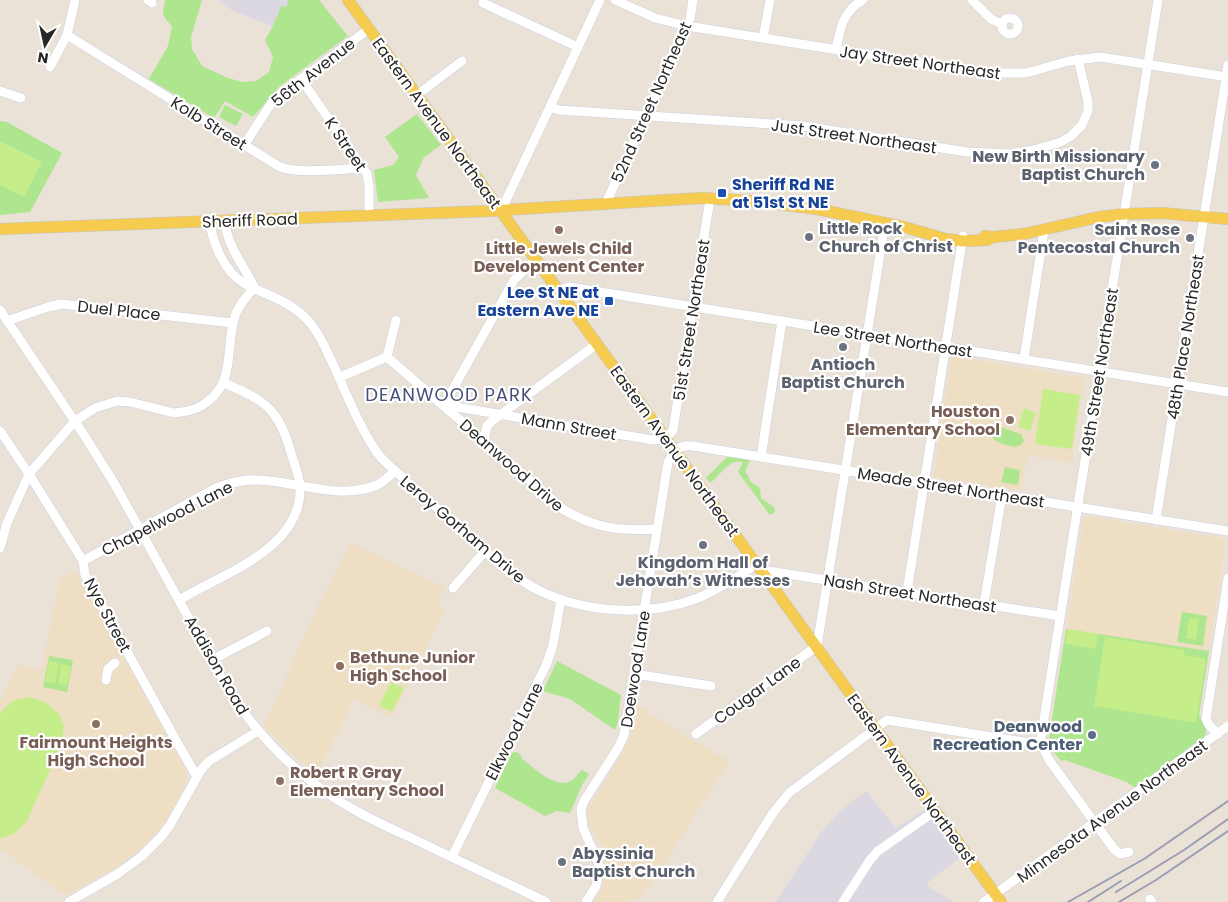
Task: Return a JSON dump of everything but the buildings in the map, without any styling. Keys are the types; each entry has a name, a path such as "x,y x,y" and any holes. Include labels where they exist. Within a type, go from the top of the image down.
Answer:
{"main road":[{"name":"Eastern Avenue Northeast","path":"348,0 998,898"},
{"name":"Sheriff Road","path":"0,229 369,216 676,199 755,201 793,205 885,223 938,237 987,240 993,237 1044,231 1095,219 1124,216 1204,219"},
{"path":"1204,219 1228,219"},
{"path":"1204,219 1228,224"}],"street":[{"path":"50,67 67,35 75,0"},
{"path":"500,210 600,0"},
{"name":"Jay Street Northeast","path":"615,0 655,18 687,26 997,74 1026,73 1078,59 1100,57 1227,77"},
{"name":"52nd Street Northeast","path":"606,203 687,26 693,0"},
{"path":"763,38 770,0"},
{"path":"836,50 844,18 851,8 863,0"},
{"path":"972,0 991,19 1002,24"},
{"name":"49th Street Northeast","path":"1042,745 1041,737 1158,0"},
{"path":"483,3 578,48"},
{"name":"56th Avenue","path":"245,144 271,102 369,28"},
{"name":"Kolb Street","path":"67,35 284,168 310,170 363,168"},
{"name":"Just Street Northeast","path":"550,107 559,110 803,126 974,153 1017,153 1061,142 1071,136 1082,125 1088,111 1088,102 1078,59"},
{"path":"417,95 462,61"},
{"name":"48th Place Northeast","path":"1156,520 1228,66"},
{"name":"K Street","path":"300,79 363,168 369,181 369,216"},
{"path":"0,91 20,98"},
{"name":"51st Street Northeast","path":"666,439 673,430 710,199"},
{"path":"0,542 29,474 75,421 95,408 117,401 130,402 174,413 188,411 211,400 224,383 236,312 254,287 230,246 225,221"},
{"name":"Leroy Gorham Drive","path":"210,222 215,244 224,262 238,278 291,306 306,318 321,338 374,448 395,471 520,579 539,590 561,599 605,609 644,610 676,605 696,599 759,567"},
{"path":"817,646 885,223"},
{"path":"1024,359 1044,231"},
{"path":"907,592 963,238"},
{"path":"444,405 514,280 535,260"},
{"name":"Lee Street Northeast","path":"558,290 569,287 1228,392"},
{"name":"Duel Place","path":"7,321 61,304 233,323"},
{"name":"Addison Road","path":"0,310 112,478 212,660 237,703 258,731 285,759 322,790 360,813 546,902"},
{"path":"340,377 387,357 396,320"},
{"path":"761,457 782,321"},
{"path":"484,441 487,426 492,421 597,344"},
{"name":"Deanwood Drive","path":"387,357 564,510 578,518 608,528 626,530 657,529"},
{"path":"179,600 259,554 276,542 294,518 299,498 300,486 286,433 280,420 265,404 250,394 224,383"},
{"name":"Mann Street","path":"444,405 653,440 666,439"},
{"name":"Nye Street","path":"0,431 83,561 85,575 197,777"},
{"name":"Meade Street Northeast","path":"674,451 684,445 1228,531"},
{"name":"Doewood Lane","path":"586,902 596,886 600,867 584,832 581,809 584,800 618,748 624,735 668,462 674,451"},
{"name":"Chapelwood Lane","path":"83,561 216,488 233,482 257,480 340,491 356,490 376,485 384,481 395,471"},
{"path":"984,604 1002,495"},
{"path":"452,588 486,550"},
{"name":"Nash Street Northeast","path":"759,567 828,580 1060,616"},
{"path":"1218,734 1206,719 1228,578"},
{"name":"Elkwood Lane","path":"452,857 547,663 551,652 561,599"},
{"path":"212,660 267,631"},
{"path":"1218,642 1228,644"},
{"name":"Cougar Lane","path":"696,734 817,646"},
{"path":"106,680 108,669 115,663"},
{"path":"634,674 711,686"},
{"path":"717,902 789,793 887,720 1042,745 1049,760 1117,852 1122,854 1129,852"},
{"name":"Minnesota Avenue Northeast","path":"998,898 1095,822 1228,726"},
{"path":"75,901 119,872 151,847 170,825 204,766 213,758 258,731"},
{"path":"843,902 870,860 878,851 935,811"},
{"path":"984,902 998,898"}],"shaded area":[{"path":"218,0 289,0 286,7 281,6 273,26 233,11"},
{"name":"Houston Elementary School","path":"953,356 1084,378 1072,463 1027,455 1022,491 934,477 951,358"},
{"path":"1084,516 1226,539 1209,651 1066,629"},
{"path":"351,543 444,587 437,604 445,609 392,718 354,700 316,776 264,727 318,605"},
{"path":"76,571 187,773 187,780 177,802 159,830 137,852 121,864 66,896 0,849 0,701 19,664 41,670 60,579"},
{"path":"637,705 729,761 653,882 642,896 629,902 593,902 601,889 607,867 603,848 589,823 587,812 631,738"},
{"path":"866,791 896,828 925,809 960,858 928,882 927,886 954,902 776,902 820,834 842,809"}],"green space":[{"path":"165,0 202,0 191,37 192,49 202,66 242,82 256,81 269,72 273,57 265,40 281,6 286,7 289,0 319,0 348,36 280,86 253,117 225,101 214,118 149,79 168,46 172,27 163,15"},
{"path":"225,105 243,114 236,126 219,117"},
{"path":"417,114 441,145 424,157 416,175 429,198 378,202 374,170 393,165 399,157 385,137"},
{"path":"0,121 7,122 62,153 30,212 0,215"},
{"path":"0,141 42,162 24,197 0,185"},
{"path":"1043,389 1080,395 1072,449 1035,444"},
{"path":"1024,408 1036,413 1030,431 1018,427"},
{"path":"995,427 1001,427 1021,434 1024,440 1022,444 1015,447 994,440 991,432"},
{"path":"728,457 750,460 745,472 750,481 760,488 761,498 775,508 774,513 770,515 738,472 743,462 738,461 729,465 710,483 706,477"},
{"path":"1005,467 1020,470 1018,485 1001,482"},
{"path":"1182,612 1207,616 1203,646 1177,642"},
{"path":"1189,618 1199,619 1196,640 1186,638"},
{"path":"1066,629 1209,651 1199,715 1206,730 1205,736 1135,788 1127,782 1065,760 1061,761 1052,750 1049,738"},
{"path":"1067,629 1098,634 1095,649 1065,644"},
{"path":"1105,637 1184,650 1184,655 1206,659 1196,723 1094,706"},
{"path":"49,656 73,660 67,692 43,687"},
{"path":"49,661 59,663 55,684 45,682"},
{"path":"557,661 621,695 618,722 615,730 570,699 543,691"},
{"path":"61,664 71,666 67,686 58,684"},
{"path":"391,682 404,688 392,712 379,705"},
{"path":"29,697 47,703 59,714 64,727 61,745 27,821 14,834 0,838 0,713 12,701"},
{"path":"512,753 520,754 522,759 551,780 565,783 574,779 582,770 589,774 570,813 557,811 545,816 495,788"}],"railway":[{"path":"1068,902 1144,859 1228,801"},
{"path":"1116,892 1184,850 1228,819"},
{"path":"1119,902 1156,880 1228,831"},
{"path":"1088,902 1121,881"}],"place":[{"name":"New Birth Missionary Baptist Church","path":"1155,165"},
{"name":"Sheriff Rd NE at 51st St NE","path":"722,193"},
{"name":"Little Jewels Child Development Center","path":"559,230"},
{"name":"Little Rock Church of Christ","path":"809,237"},
{"name":"Saint Rose Pentecostal Church","path":"1190,238"},
{"name":"Lee St NE at Eastern Ave NE","path":"609,301"},
{"name":"Antioch Baptist Church","path":"843,347"},
{"name":"Houston Elementary School","path":"1010,420"},
{"name":"Kingdom Hall of Jehovah’s Witnesses","path":"703,545"},
{"name":"Bethune Junior High School","path":"340,666"},
{"name":"Fairmount Heights High School","path":"96,724"},
{"name":"Deanwood Recreation Center","path":"1092,735"},
{"name":"Robert R Gray Elementary School","path":"280,781"},
{"name":"Abyssinia Baptist Church","path":"562,862"}],"district":[{"name":"DEANWOOD PARK","path":"449,395"}]}
